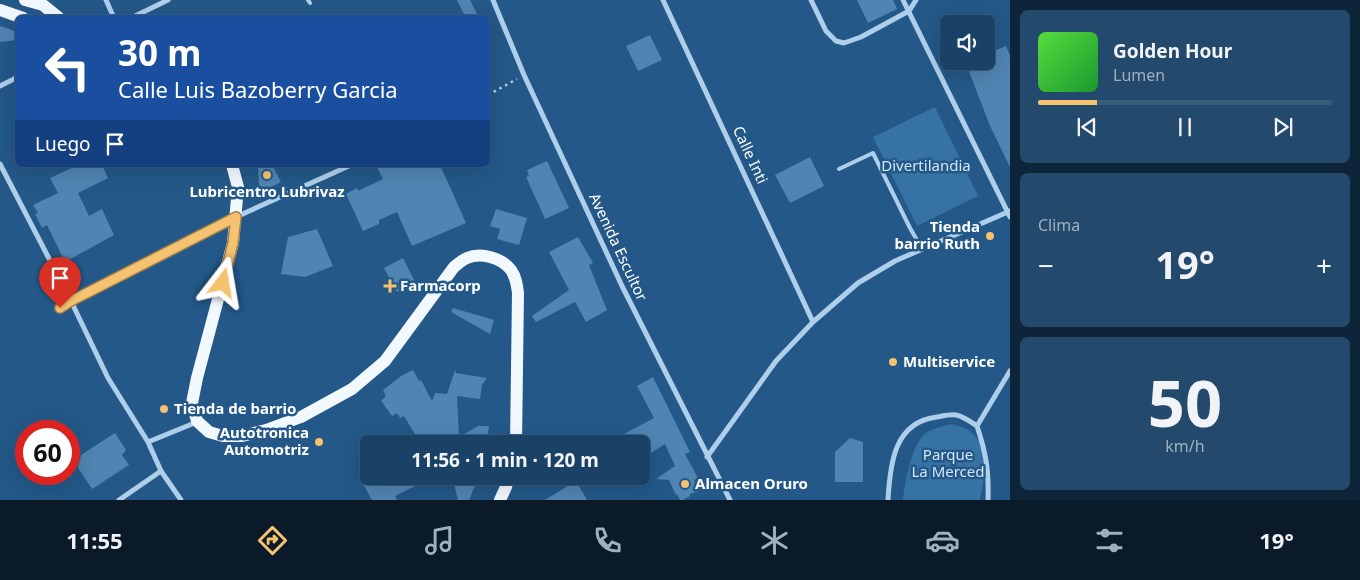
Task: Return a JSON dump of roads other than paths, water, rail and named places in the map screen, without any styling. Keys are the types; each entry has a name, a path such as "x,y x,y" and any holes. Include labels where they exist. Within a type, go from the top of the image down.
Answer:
{"main road":[{"path":"26,0 43,6 55,15"},
{"path":"0,10 15,15"},
{"path":"233,167 238,186 233,243 197,378 192,403 197,421 209,432 223,436 242,436 301,417 352,389 385,361 454,267 468,258 484,256 498,260 510,269 516,280 518,293 516,435"},
{"path":"500,500 506,485"}],"street":[{"path":"106,0 113,15"},
{"path":"137,15 168,0"},
{"name":"Avenida Escultor","path":"493,0 524,75 622,286 730,500"},
{"name":"Calle Inti","path":"663,0 814,322"},
{"path":"811,0 826,31 836,40 844,43 909,12 916,0"},
{"path":"708,457 776,361 814,322 858,283 895,261 1009,214 903,0"},
{"path":"0,86 15,78"},
{"path":"0,164 71,301 108,378 148,442 161,471 181,500"},
{"path":"60,308 236,217 347,167"},
{"path":"977,426 1010,371"},
{"path":"888,500 890,471 904,433 919,420 956,415 977,426 985,450 989,476 988,500"},
{"path":"148,442 197,421"},
{"path":"119,500 161,471"}],"lane":[{"path":"839,169 873,153 922,249"}],"place":[{"name":"Lubricentro Lubrivaz","path":"267,175"},
{"name":"Tienda barrio Ruth","path":"990,236"},
{"name":"Farmacorp","path":"390,286"},
{"name":"Multiservice","path":"893,362"},
{"name":"Tienda de barrio","path":"164,409"},
{"name":"Autotronica Automotriz","path":"319,442"},
{"name":"Almacen Oruro","path":"685,484"}],"park label":[{"name":"Divertilandia","path":"926,166"},
{"name":"Parque La Merced","path":"948,464"}]}
